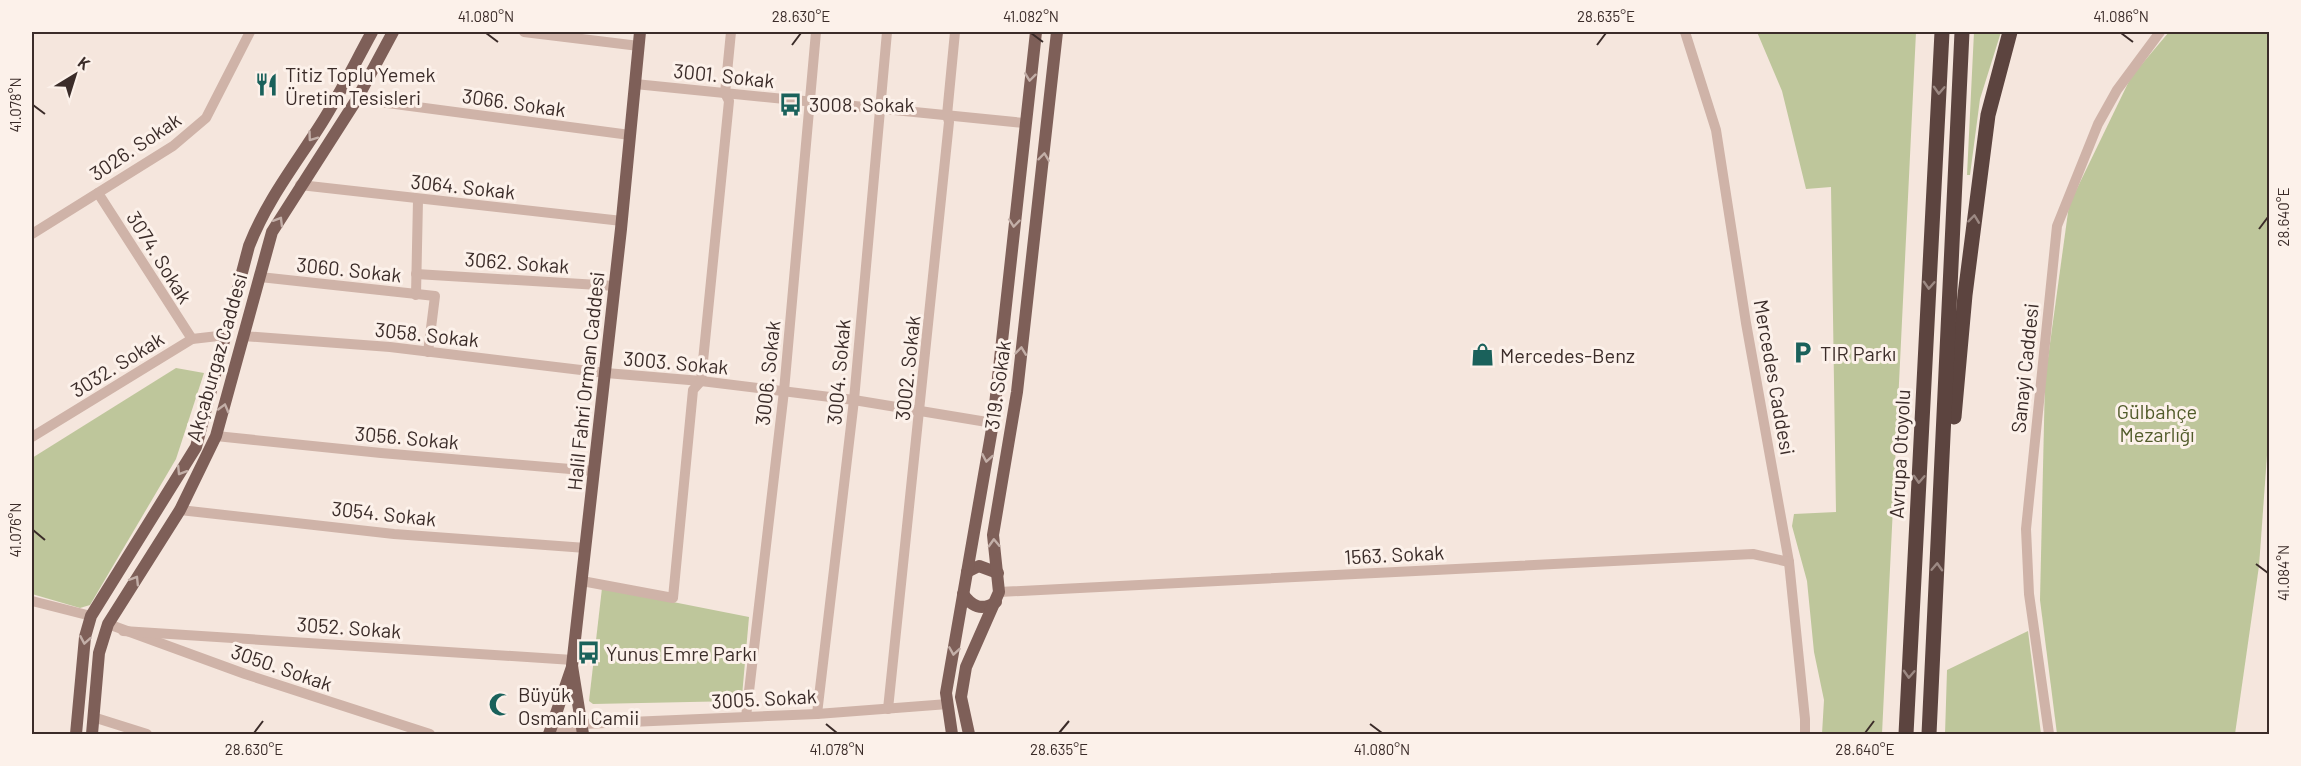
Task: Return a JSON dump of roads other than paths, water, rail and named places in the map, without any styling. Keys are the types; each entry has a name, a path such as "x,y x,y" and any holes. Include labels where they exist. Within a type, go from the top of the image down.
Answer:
{"highway":[{"name":"Avrupa Otoyolu","path":"1906,735 1942,32"},
{"path":"1929,735 1962,32"},
{"path":"1943,464 1953,430 1958,393 1965,295 1988,115 2010,32"}],"main road":[{"name":"Akçaburgaz Caddesi","path":"76,735 85,637 92,616 196,447 249,246 259,221 280,184 340,92 372,32"},
{"name":"Akçaburgaz Caddesi","path":"92,735 99,653 108,624 180,510 216,436 272,232 357,99 393,32"},
{"name":"Halil Fahri Orman Caddesi","path":"583,730 573,663 606,373 640,32"},
{"name":"319. Sokak","path":"951,735 946,693 993,423 1024,123 1036,32"},
{"name":"319. Sokak","path":"969,735 961,697 966,667 998,596 998,573 993,535 1017,392 1057,32"},
{"path":"340,92 357,99"},
{"path":"967,572 979,566 998,573"},
{"path":"963,594 970,603 979,608 987,607 998,596"},
{"path":"550,732 573,663"}],"street":[{"name":"3026. Sokak","path":"32,234 173,146 206,118 250,32"},
{"path":"524,32 639,46"},
{"path":"582,581 673,598 693,390 701,381 729,101 725,93 731,32"},
{"name":"3006. Sokak","path":"746,717 784,391 816,32"},
{"name":"3004. Sokak","path":"817,714 854,400 878,108 887,32"},
{"name":"3002. Sokak","path":"888,709 921,411 949,122 955,32"},
{"name":"Mercedes Caddesi","path":"1685,32 1716,130 1746,323 1789,562 1806,718 1805,735"},
{"name":"Sanayi Caddesi","path":"2049,735 2028,594 2026,529 2057,226 2098,124 2117,90 2160,32"},
{"name":"3001. Sokak","path":"635,84 1024,123"},
{"name":"3066. Sokak","path":"357,99 630,135"},
{"name":"3064. Sokak","path":"300,185 622,221"},
{"name":"3074. Sokak","path":"98,193 192,339"},
{"path":"416,295 418,200"},
{"name":"3062. Sokak","path":"416,273 615,286"},
{"name":"3060. Sokak","path":"260,278 435,296 428,352"},
{"name":"3032. Sokak","path":"32,437 192,339 227,335"},
{"name":"3058. Sokak","path":"243,336 428,352 606,373"},
{"name":"3003. Sokak","path":"606,373 701,381 854,400 993,423"},
{"name":"3056. Sokak","path":"216,436 594,471"},
{"name":"3054. Sokak","path":"180,510 394,534 586,548"},
{"name":"1563. Sokak","path":"998,596 1753,554 1789,562"},
{"path":"32,601 92,616"},
{"name":"3050. Sokak","path":"108,624 430,735"},
{"name":"3052. Sokak","path":"123,631 573,663"},
{"name":"3005. Sokak","path":"550,732 948,704"},
{"path":"93,717 147,735"}],"place":[{"name":"Titiz Toplu Yemek Üretim Tesisleri","path":"267,85"},
{"name":"3008. Sokak","path":"791,104"},
{"name":"TIR Parkı","path":"1802,353"},
{"name":"Mercedes-Benz","path":"1482,355"},
{"name":"Yunus Emre Parkı","path":"588,653"},
{"name":"Büyük Osmanlı Camii","path":"500,705"}],"park label":[{"name":"Gülbahçe Mezarlığı","path":"2157,422"}]}
